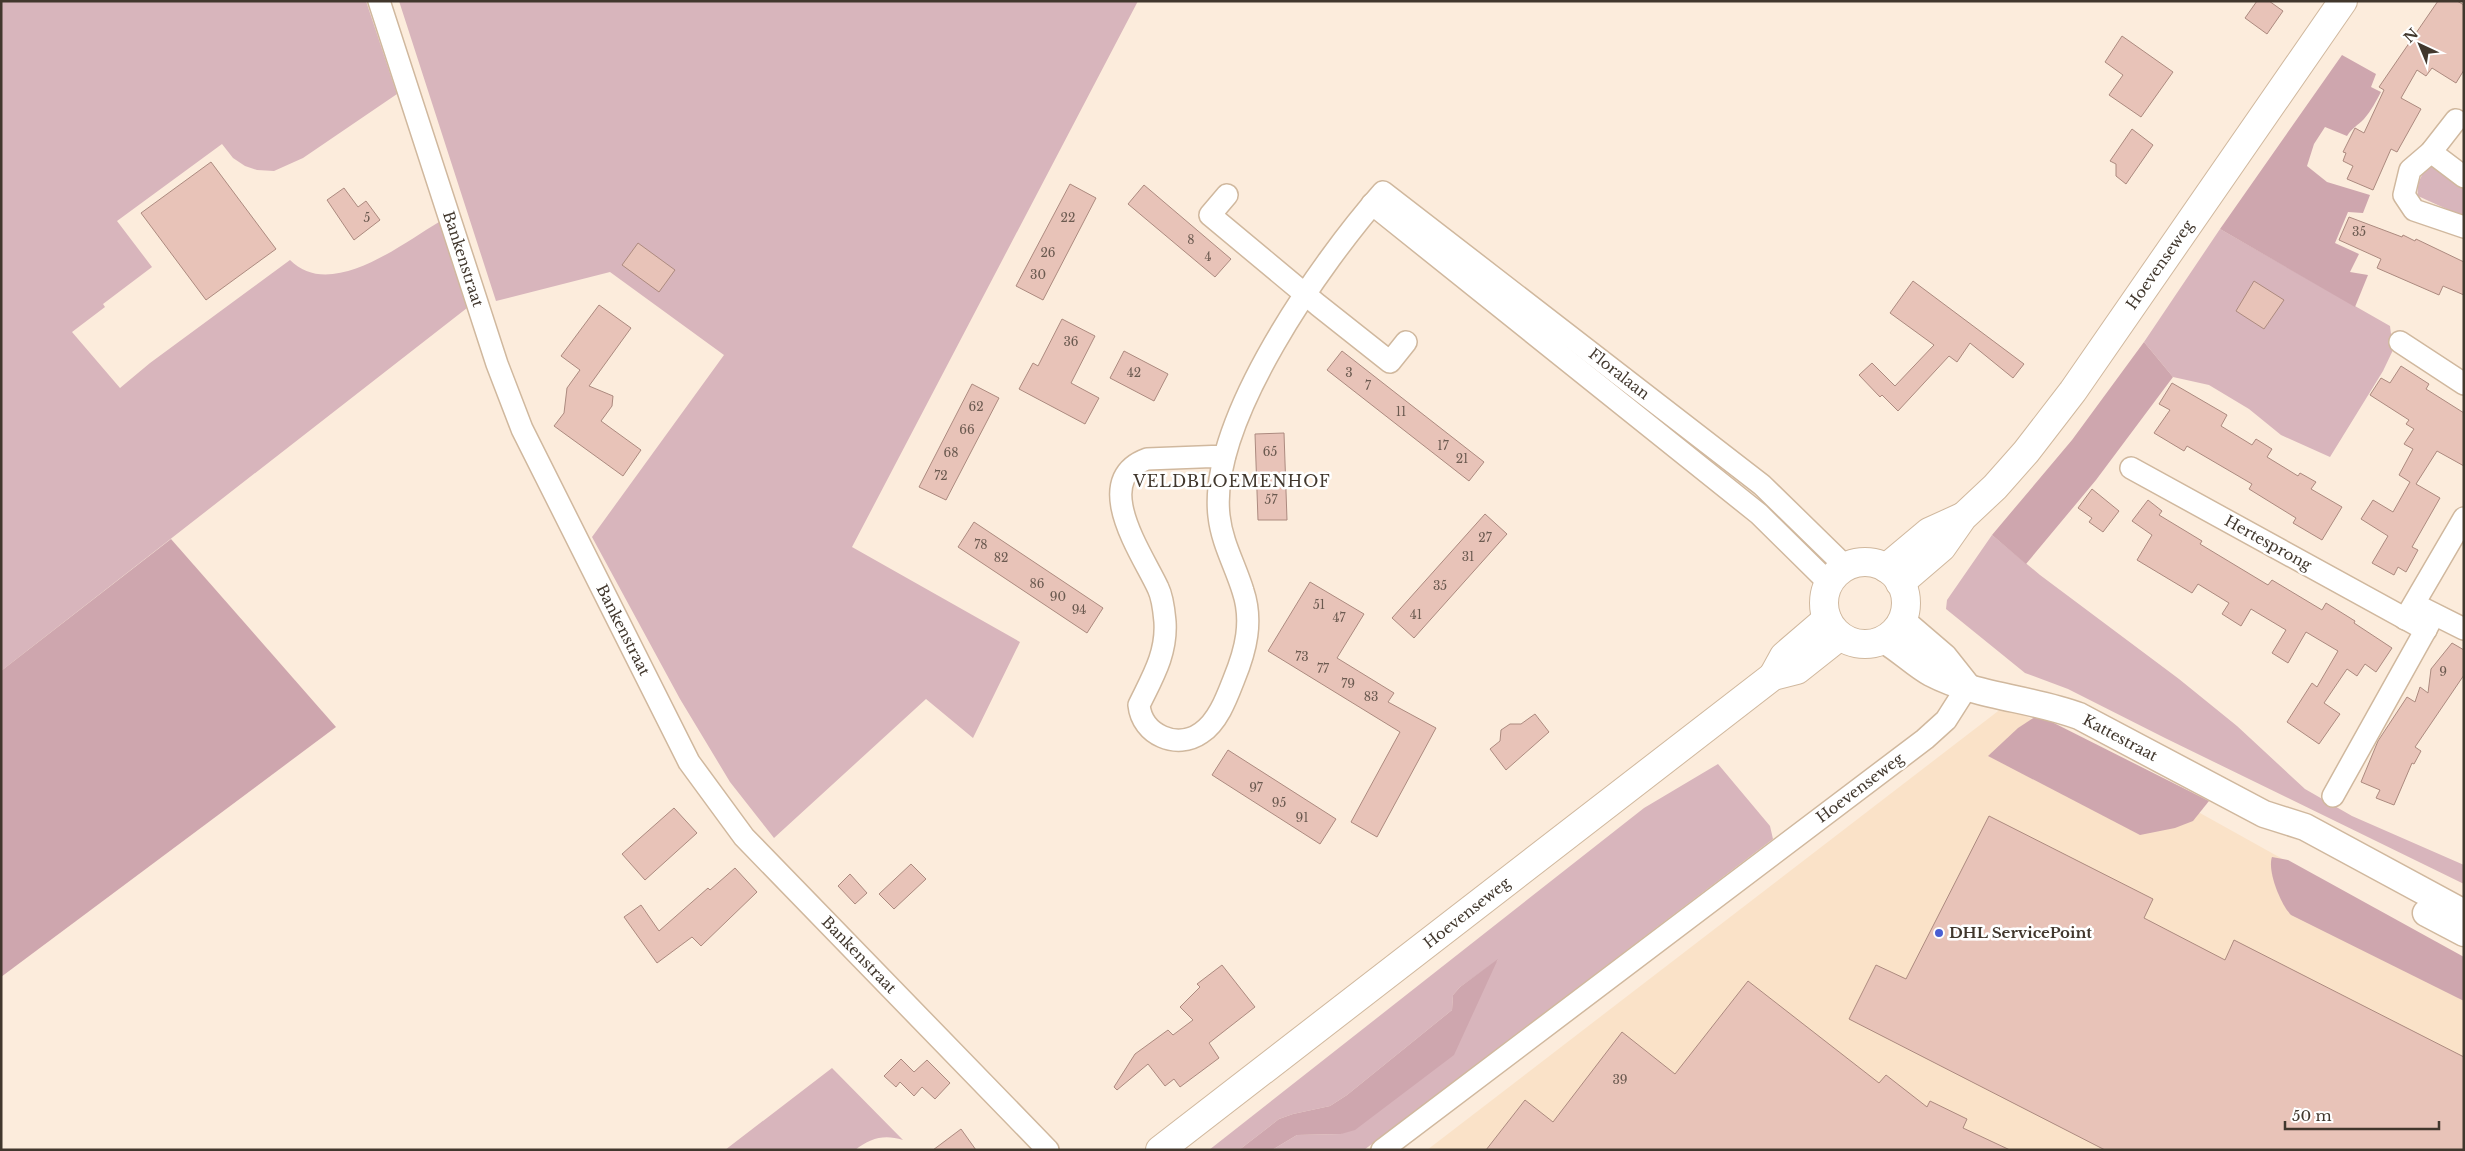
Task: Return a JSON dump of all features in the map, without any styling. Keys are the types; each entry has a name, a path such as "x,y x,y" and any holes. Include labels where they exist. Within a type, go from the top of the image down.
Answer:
{"main road":[{"name":"Hoevenseweg","path":"1893,575 1942,547 1963,517 2011,470 2073,391 2343,1"},
{"path":"1866,562 1893,575 1905,595 1906,609 1893,631 1861,644 1850,642 1834,628 1824,601 1838,575 1866,562"},
{"name":"Hoevenseweg","path":"1160,1150 1773,676 1784,656 1834,628"}],"street":[{"name":"Bankenstraat","path":"379,1 497,364 522,430 689,762 744,837 1048,1150"},
{"path":"2456,120 2431,152 2410,170 2404,195 2414,210 2464,227"},
{"path":"2431,152 2464,176"},
{"path":"1227,195 1210,215 1305,294 1390,362 1406,342"},
{"name":"Floralaan","path":"1305,294 1377,198 1762,485 1838,575"},
{"path":"1225,456 1147,459 1135,463 1126,473 1122,484 1123,508 1127,529 1159,589 1165,623 1161,660 1139,705 1140,713 1146,726 1158,736 1174,740 1187,740 1202,733 1216,717 1234,679 1247,641 1248,614 1244,591 1223,539 1218,514 1225,456 1241,409 1261,368 1305,294"},
{"path":"2400,342 2464,384"},
{"name":"Hertesprong","path":"2131,468 2430,623 2464,629"},
{"path":"2410,612 2464,518"},
{"path":"2333,796 2430,623"},
{"name":"Kattestraat","path":"1893,631 1930,672 1967,687 2057,708 2079,716 2264,814 2305,827 2464,913"},
{"name":"Hoevenseweg","path":"1382,1150 1925,739 1946,720 1967,687"},
{"name":"Kattestraat","path":"2264,814 2296,843 2464,933"}],"shaded area":[{"path":"1,1 366,1 397,94 303,158 274,171 257,170 245,166 233,158 222,144 117,221 152,267 103,304 105,307 72,332 120,388 150,363 290,260 306,271 325,274 345,272 366,265 386,255 439,222 467,308 1,671"},
{"path":"399,1 1138,1 852,547 1020,642 973,738 926,699 774,838 730,782 680,699 592,537 724,355 610,272 496,301"},
{"path":"2342,55 2376,74 2371,87 2381,92 2367,116 2347,136 2325,127 2314,144 2307,166 2327,182 2370,195 2363,213 2348,212 2335,243 2359,254 2350,272 2368,275 2355,307 2220,229"},
{"path":"2430,166 2464,187 2464,217 2418,196 2420,180"},
{"path":"2220,229 2390,326 2393,350 2383,371 2330,457 2281,435 2249,409 2209,385 2173,377 2144,342"},
{"path":"2144,342 2173,377 2096,480 2026,564 1992,535 2072,440"},
{"path":"1992,535 2040,575 2179,679 2237,726 2305,789 2352,816 2464,865 2464,884 2068,689 2025,673 1946,609 1947,600"},
{"path":"171,539 336,727 1,977 1,671"},
{"path":"2006,705 2464,960 2464,1150 1427,1150"},
{"path":"2038,715 2209,801 2193,821 2175,828 2140,835 1988,756 2018,728"},
{"path":"1718,764 1770,826 1773,839 1364,1150 1272,1150 1297,1135 1341,1134 1498,960 1460,987 1453,995 1452,1010 1347,1095 1330,1106 1279,1119 1239,1150 1209,1150 1644,808"},
{"path":"2272,857 2288,860 2464,957 2464,1001 2291,915 2283,904 2273,879 2271,871"},
{"path":"1498,959 1454,1055 1355,1130 1341,1134 1297,1135 1272,1150 1239,1150 1279,1119 1330,1106 1347,1095 1452,1010 1453,995 1460,987"},
{"path":"832,1068 903,1140 890,1137 878,1138 855,1150 725,1150"}],"building":[{"path":"2257,1 2269,1 2283,11 2267,34 2245,18"},
{"path":"2438,1 2457,1 2464,5 2464,70 2456,83 2432,68 2426,76 2417,70 2401,98 2421,109 2397,152 2391,149 2373,190 2347,179 2353,166 2343,161 2346,153 2343,152 2355,128 2364,133 2384,90 2379,87"},
{"path":"2122,36 2173,72 2141,117 2109,95 2123,75 2105,62"},
{"path":"2132,129 2153,145 2126,184 2116,176 2116,164 2110,161"},
{"path":"211,162 276,249 206,300 141,213"},
{"path":"1070,184 1096,198 1043,300 1016,286"},
{"path":"1144,185 1231,259 1215,277 1128,204"},
{"path":"344,188 358,207 366,201 380,220 354,240 327,200"},
{"path":"2349,217 2402,237 2403,235 2415,241 2416,239 2464,262 2464,295 2443,286 2439,295 2377,268 2381,259 2339,240"},
{"path":"638,243 675,270 659,292 622,265"},
{"path":"1913,281 2024,364 2013,378 1970,343 1957,362 1949,356 1898,411 1882,395 1880,397 1859,375 1872,363 1895,386 1934,345 1890,313"},
{"path":"2254,281 2284,300 2264,329 2236,311"},
{"path":"599,305 631,328 589,386 613,396 612,406 601,421 641,450 623,476 554,426 564,413 567,388 580,370 561,356"},
{"path":"1062,319 1095,336 1071,383 1099,398 1085,424 1019,389 1033,363 1038,366"},
{"path":"1124,351 1168,374 1154,401 1110,378"},
{"path":"1342,351 1484,462 1469,481 1327,370"},
{"path":"2401,366 2429,384 2426,389 2464,413 2464,466 2437,451 2416,484 2440,498 2412,547 2418,550 2406,572 2398,567 2394,575 2372,563 2388,536 2361,519 2373,500 2393,512 2410,482 2399,475 2413,449 2404,444 2414,429 2406,424 2409,420 2370,395 2381,378 2390,383"},
{"path":"2172,383 2227,415 2221,426 2252,445 2256,439 2272,449 2267,457 2298,476 2300,473 2316,482 2311,489 2342,507 2322,540 2293,523 2296,518 2249,489 2252,484 2187,446 2184,451 2154,433 2170,410 2159,404"},
{"path":"972,384 999,398 946,500 919,487"},
{"path":"1284,433 1287,520 1258,520 1255,434"},
{"path":"2092,489 2119,511 2103,532 2089,522 2092,518 2078,508"},
{"path":"2148,500 2162,511 2159,515 2202,541 2200,544 2268,585 2272,580 2322,610 2326,603 2392,648 2376,672 2365,664 2357,676 2347,669 2324,703 2340,714 2319,744 2287,722 2312,683 2317,687 2338,651 2306,632 2288,663 2272,653 2286,630 2251,609 2241,626 2222,614 2229,603 2198,584 2192,593 2137,560 2152,535 2132,521"},
{"path":"1485,514 1507,534 1414,638 1392,618"},
{"path":"974,522 1103,608 1087,633 958,547"},
{"path":"1310,582 1364,614 1337,658 1394,693 1388,702 1436,728 1377,837 1351,822 1400,732 1268,651"},
{"path":"2452,643 2464,650 2464,675 2415,747 2421,751 2414,764 2412,763 2394,805 2376,798 2380,790 2361,782 2378,741 2407,697 2415,702 2420,687 2428,693 2431,669"},
{"path":"1535,714 1549,732 1506,770 1490,749 1500,741 1501,730 1510,724 1521,724"},
{"path":"1228,750 1336,819 1320,844 1212,775"},
{"path":"674,808 697,833 645,880 622,854"},
{"path":"1989,816 2153,899 2144,918 2225,960 2234,940 2464,1057 2464,1150 2105,1150 1849,1019 1876,965 1906,979"},
{"path":"911,864 926,879 894,909 879,894"},
{"path":"735,868 757,892 701,946 692,937 657,963 624,917 641,905 659,931 708,888 710,890"},
{"path":"850,874 867,893 855,904 838,886"},
{"path":"1222,965 1255,1007 1209,1043 1219,1058 1180,1087 1174,1079 1165,1086 1148,1064 1117,1090 1114,1087 1135,1054 1168,1030 1173,1035 1193,1020 1180,1007 1200,987 1197,984"},
{"path":"1748,981 1879,1083 1886,1075 1927,1107 1930,1101 1967,1119 1963,1128 2010,1150 1486,1150 1525,1100 1553,1122 1622,1032 1675,1074"},
{"path":"901,1059 914,1072 927,1060 950,1083 935,1099 922,1087 914,1096 900,1082 896,1087 884,1076"},
{"path":"961,1129 976,1150 933,1150"}],"place":[{"name":"DHL ServicePoint","path":"1939,933"}],"district":[{"name":"VELDBLOEMENHOF","path":"1232,481"}]}
